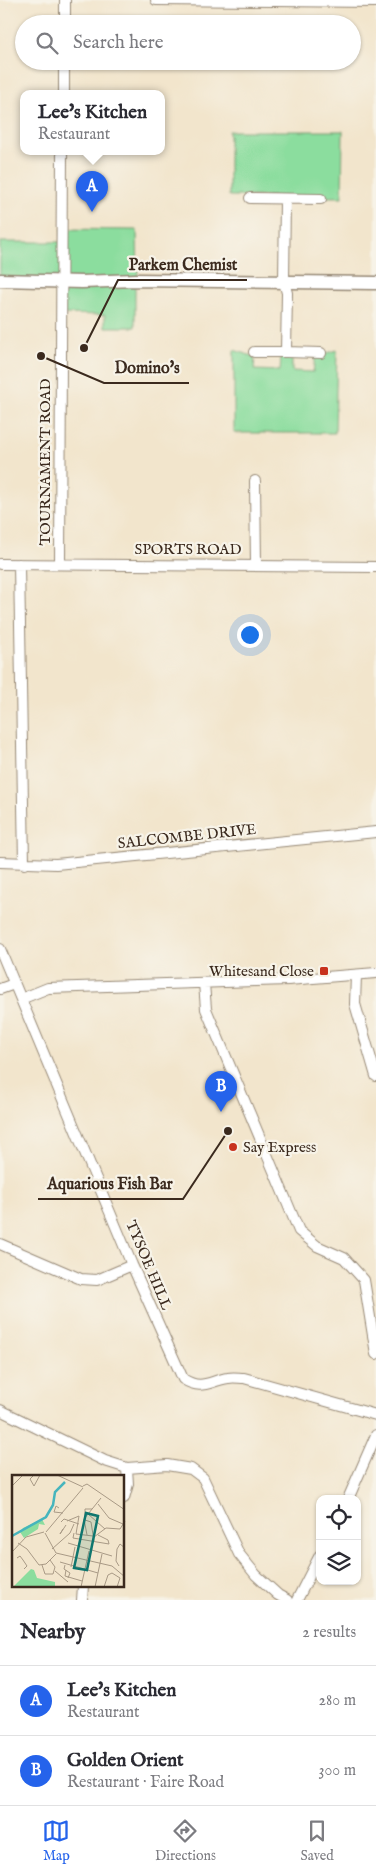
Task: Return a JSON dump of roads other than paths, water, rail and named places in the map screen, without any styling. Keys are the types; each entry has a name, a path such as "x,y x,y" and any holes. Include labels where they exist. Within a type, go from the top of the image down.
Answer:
{"street":[{"path":"65,0 65,15"},
{"path":"156,0 376,2"},
{"path":"64,70 64,90"},
{"name":"TOURNAMENT ROAD","path":"60,564 62,155"},
{"path":"250,198 321,199"},
{"path":"286,198 284,282 287,293 286,352"},
{"path":"0,280 376,283"},
{"path":"254,352 321,353"},
{"path":"255,482 256,565"},
{"name":"SPORTS ROAD","path":"0,564 376,567"},
{"path":"20,564 24,864"},
{"name":"SALCOMBE DRIVE","path":"0,862 56,864 376,832"},
{"name":"TYSOE HILL","path":"0,949 132,1265 183,1379 191,1384 206,1386 229,1378 244,1378 376,1415"},
{"path":"21,999 48,988 288,980 376,973"},
{"path":"356,974 355,1004 376,1076"},
{"path":"204,983 206,1009 299,1231 317,1246 344,1258 364,1280 376,1354"},
{"path":"0,989 14,984"},
{"path":"0,1244 81,1279 97,1280 132,1265"},
{"path":"0,1410 106,1461 127,1468 175,1466 191,1469 203,1478 239,1554 256,1575 278,1595 287,1600"},
{"path":"350,1495 375,1440"},
{"path":"125,1494 128,1484 127,1468"},
{"path":"296,1600 316,1562"}],"place":[{"name":"Lee's Kitchen","path":"92,212"},
{"name":"Parkem Chemist","path":"84,348"},
{"name":"Domino's","path":"41,356"},
{"name":"Whitesand Close","path":"324,971"},
{"name":"Golden Orient","path":"221,1112"},
{"name":"Aquarious Fish Bar","path":"228,1131"},
{"name":"Say Express","path":"233,1147"}]}
